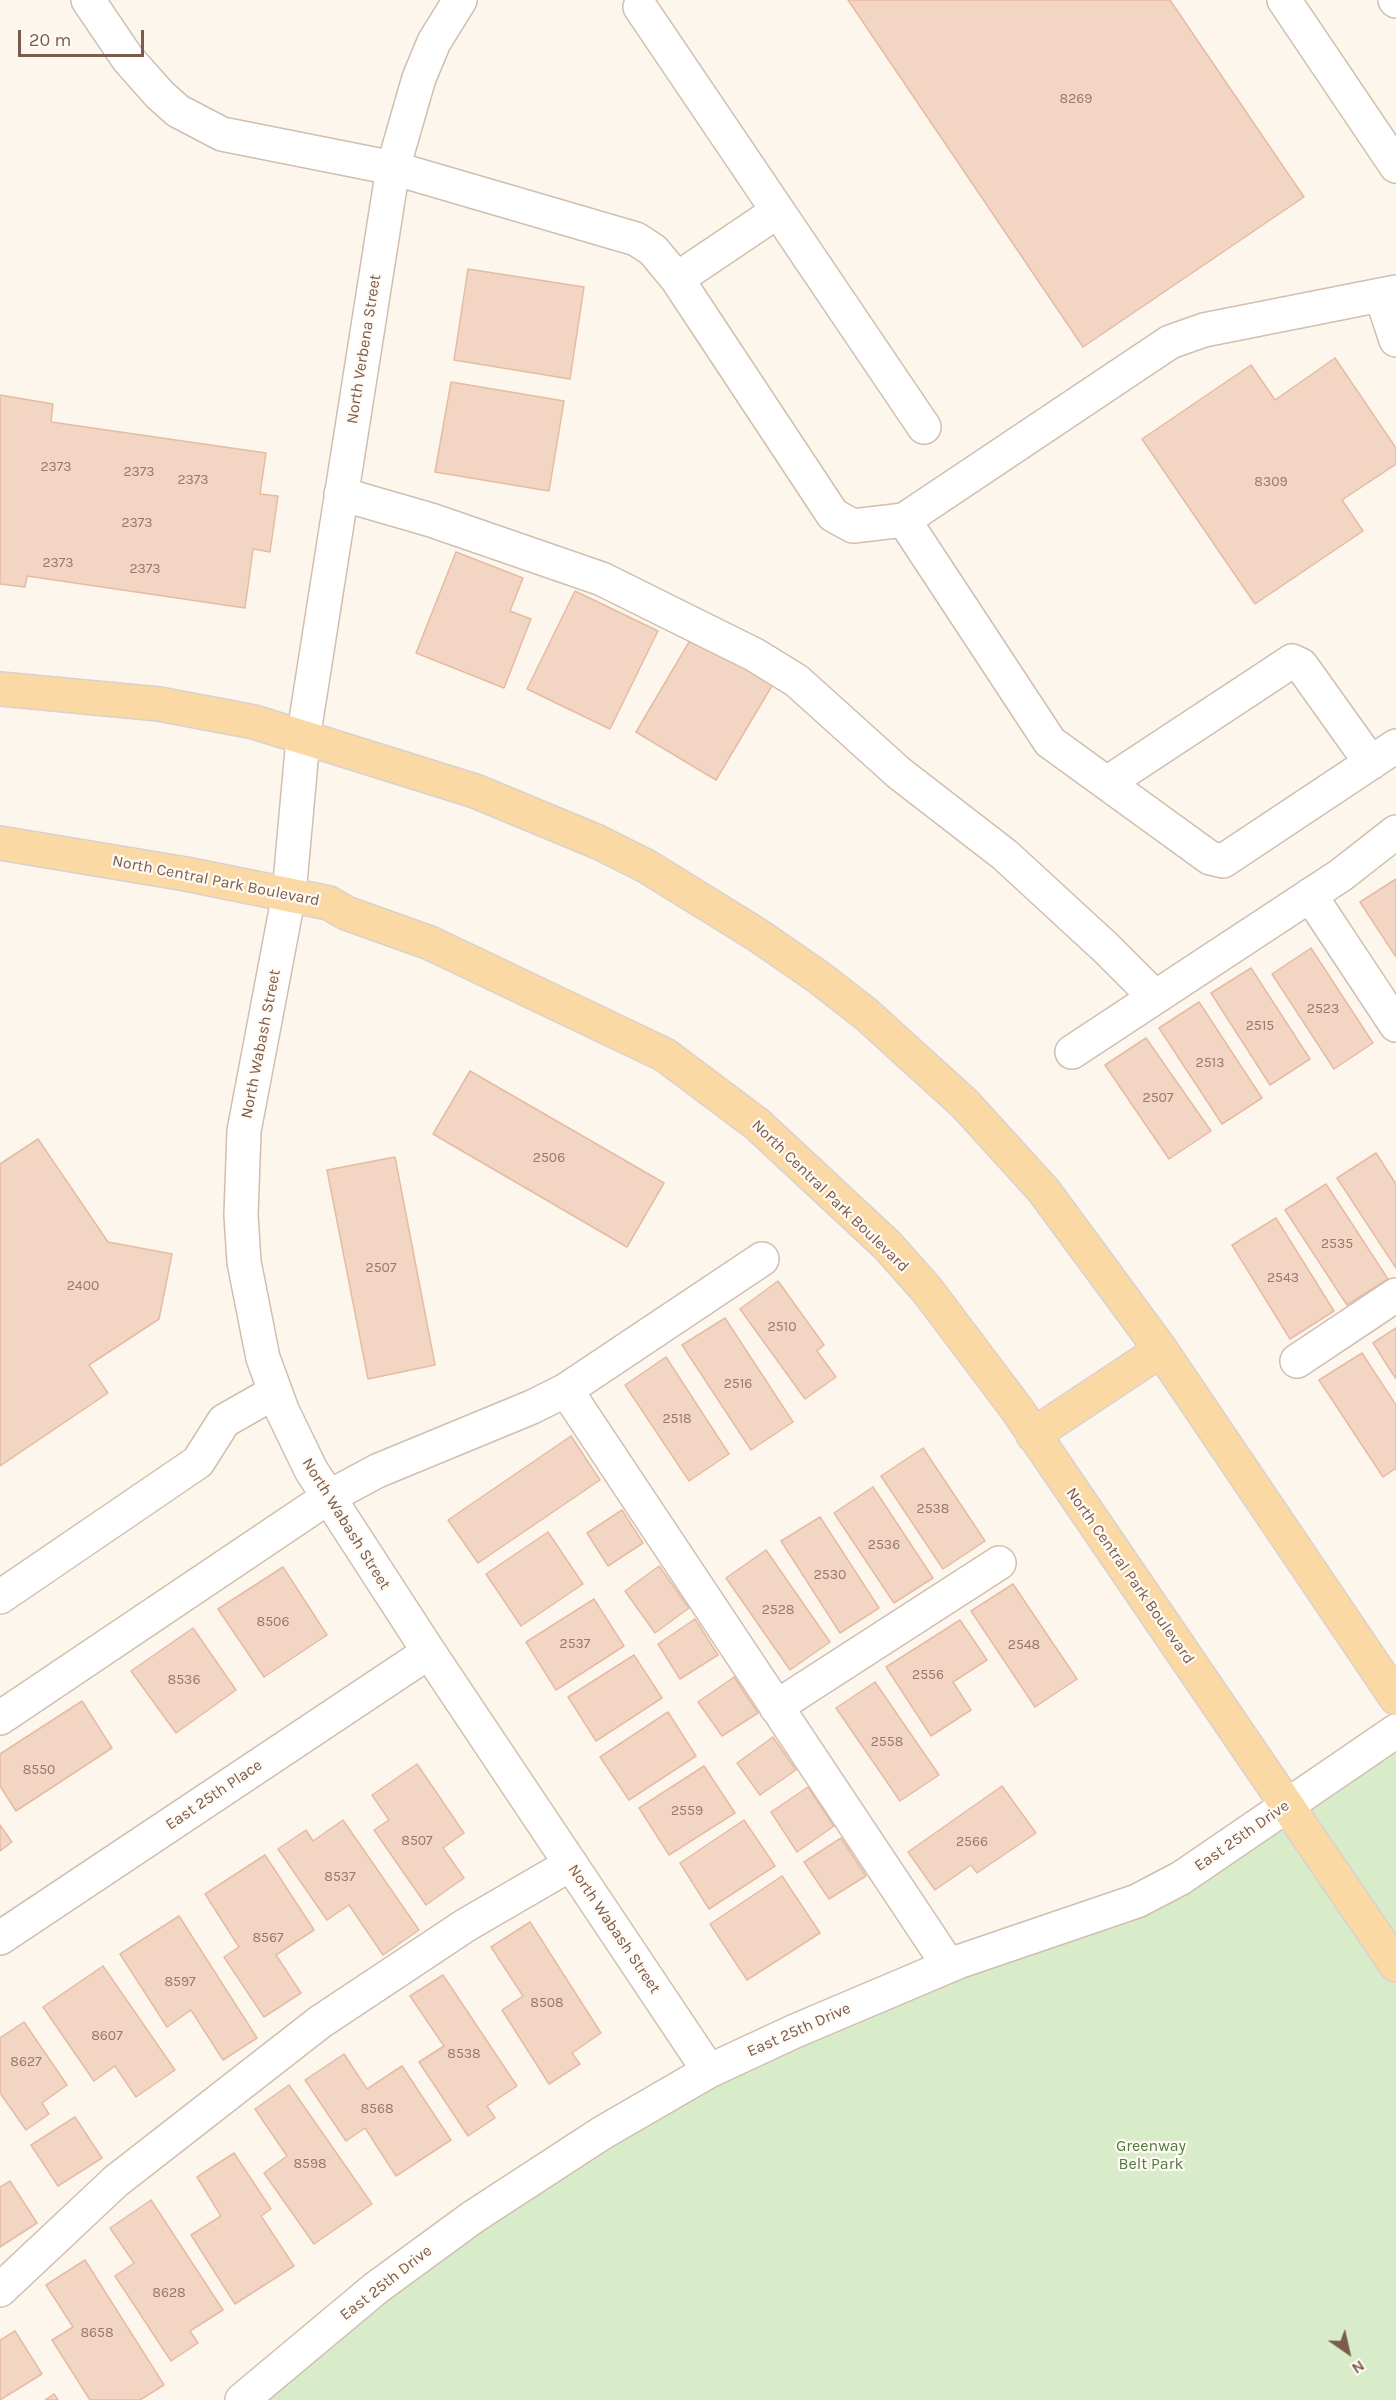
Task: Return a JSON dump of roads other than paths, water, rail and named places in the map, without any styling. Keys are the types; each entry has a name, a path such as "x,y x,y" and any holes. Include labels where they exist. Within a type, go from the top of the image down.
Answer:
{"main road":[{"path":"0,689 159,704 254,722 475,791 598,842 646,866 704,900 817,976 919,1061 1008,1149 1087,1248 1161,1350 1396,1698"},
{"name":"North Central Park Boulevard","path":"0,843 186,874 328,903 346,913 430,943 665,1055 757,1124 887,1245 927,1290 1034,1435 1396,1965"},
{"path":"1034,1435 1161,1350"}],"street":[{"path":"88,0 128,59 178,111 222,134 251,142 393,168 636,239 653,250 677,279 833,515 853,526 904,520 1170,342 1204,330 1388,293 1396,340"},
{"name":"North Verbena Street","path":"289,894 303,739 393,168 419,78 434,42 460,0"},
{"path":"1284,0 1396,166"},
{"path":"640,6 924,427"},
{"path":"677,279 778,211"},
{"path":"341,494 431,520 602,579 755,655 797,681 899,773 1005,855 1155,997"},
{"path":"904,520 1050,742 1210,858 1223,861 1383,754 1301,665 1292,661 1107,783"},
{"path":"1072,1052 1341,875 1396,832"},
{"name":"North Wabash Street","path":"289,894 244,1131 241,1180 241,1215 247,1282 256,1332 275,1392 295,1440 327,1498 709,2071"},
{"path":"1310,895 1396,1025"},
{"path":"0,1718 327,1498 377,1471 566,1390 762,1259"},
{"path":"1297,1361 1396,1295"},
{"path":"566,1390 949,1966"},
{"path":"0,1598 198,1462 224,1421 275,1392"},
{"path":"776,1707 999,1563"},
{"name":"East 25th Place","path":"0,1938 429,1653"},
{"name":"East 25th Drive","path":"242,2400 376,2288 473,2217 602,2133 709,2071 795,2031 949,1966 1137,1901 1181,1878 1396,1731"},
{"path":"0,2290 116,2181 320,2022 466,1925 571,1864"}],"park label":[{"name":"Greenway Belt Park","path":"1151,2155"}]}
